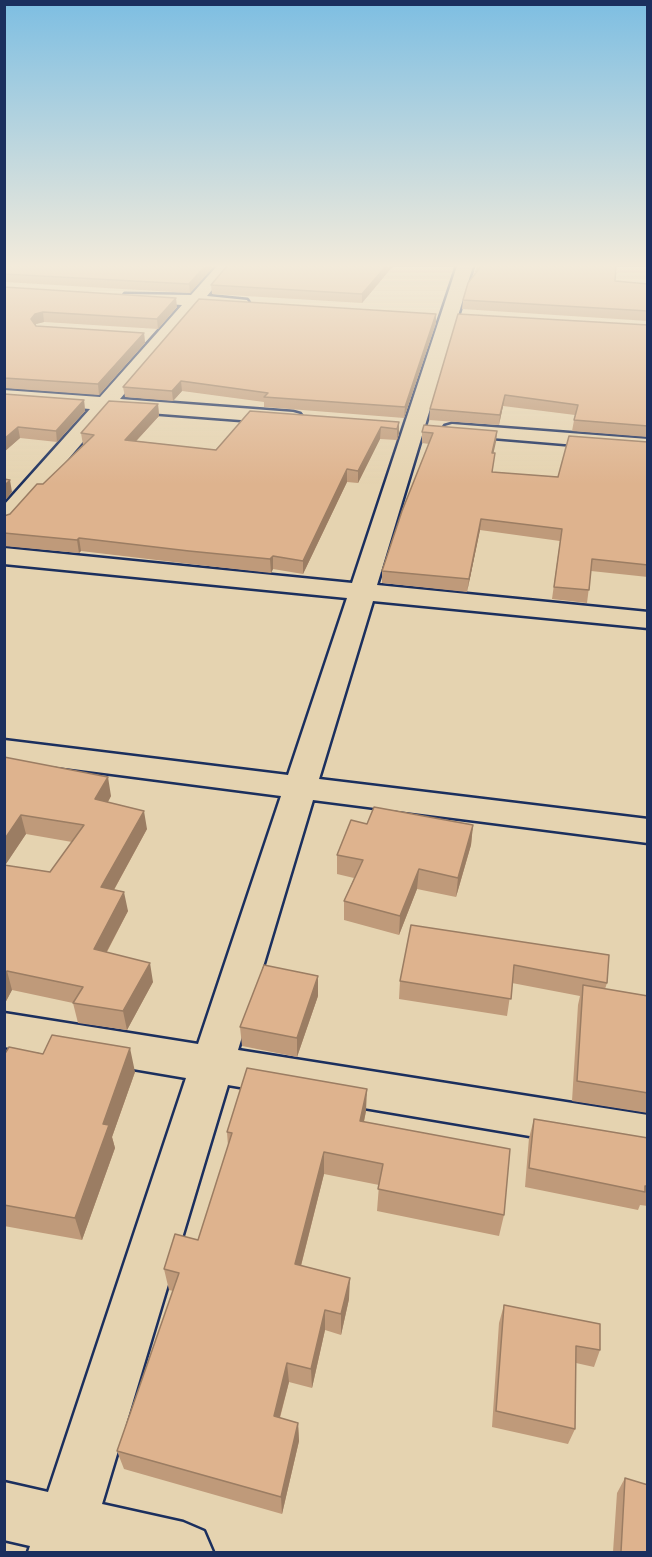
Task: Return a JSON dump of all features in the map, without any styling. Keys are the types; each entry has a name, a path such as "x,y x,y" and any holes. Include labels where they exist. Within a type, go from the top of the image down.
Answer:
{"street":[{"path":"4,520 162,339"},
{"path":"62,1539 362,592 402,426 439,339"},
{"path":"4,396 307,419"},
{"path":"402,426 648,445"},
{"path":"4,556 648,620"},
{"path":"4,750 648,831"},
{"path":"4,1030 648,1136"},
{"path":"4,1511 62,1539 183,1552"}],"building":[{"path":"4,339 139,339 98,384 4,378"},
{"path":"165,339 428,339 405,407 264,397 268,393 181,381 172,391 123,387"},
{"path":"451,339 648,339 648,426 574,420 578,405 505,395 500,415 430,409"},
{"path":"4,394 84,400 56,431 18,427 4,439"},
{"path":"109,401 158,404 125,440 216,450 250,411 399,422 397,429 381,427 358,471 347,469 303,561 273,556 270,559 79,538 77,540 4,533 4,516 10,514 37,484 43,484 94,435 81,433"},
{"path":"424,425 497,431 492,453 495,453 492,472 558,477 569,436 648,442 648,565 592,559 589,590 554,587 562,529 481,519 469,579 382,571 402,511 433,433 422,432"},
{"path":"4,757 108,777 95,799 144,811 101,887 124,892 94,949 150,963 123,1011 73,1003 83,987 7,971 4,975 4,865 50,872 84,825 21,815 4,840"},
{"path":"374,807 473,825 458,878 419,869 400,916 344,901 363,860 337,855 351,820 367,824"},
{"path":"411,925 609,955 607,983 514,965 511,999 400,981"},
{"path":"264,965 318,976 297,1038 240,1027"},
{"path":"583,985 648,996 648,1093 577,1081"},
{"path":"52,1035 130,1048 103,1124 109,1125 75,1218 4,1205 4,1055 9,1047 43,1054"},
{"path":"247,1068 367,1089 360,1121 510,1149 504,1215 378,1189 383,1164 324,1152 295,1264 350,1278 341,1314 325,1310 311,1369 287,1363 274,1416 298,1423 281,1497 117,1451 179,1273 164,1269 175,1234 198,1240 232,1133 227,1132"},
{"path":"534,1119 648,1138 648,1186 645,1186 645,1192 529,1168"},
{"path":"504,1305 600,1324 600,1350 576,1346 575,1429 496,1411"},
{"path":"625,1478 648,1485 648,1552 621,1552"}]}
